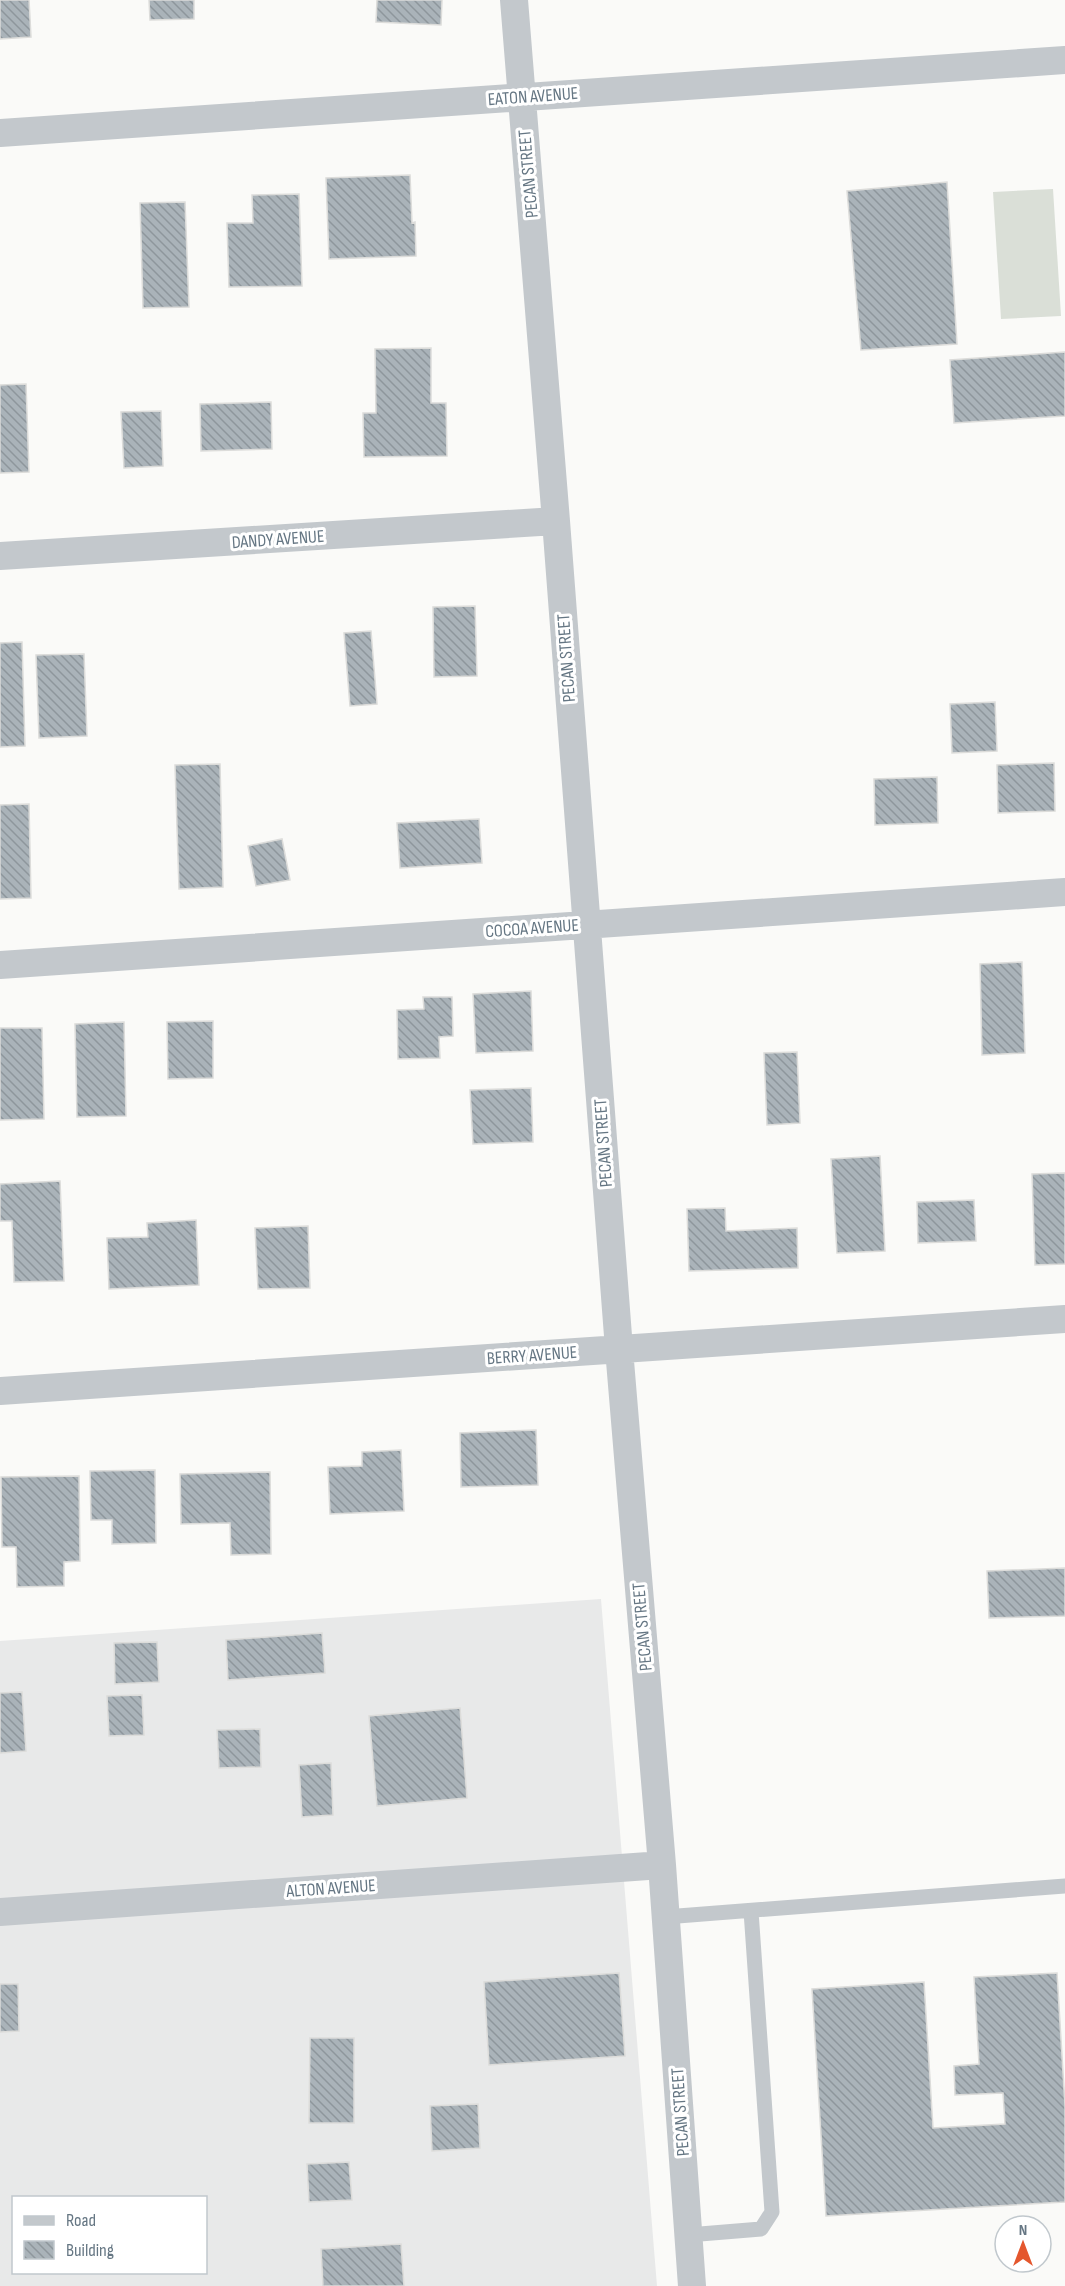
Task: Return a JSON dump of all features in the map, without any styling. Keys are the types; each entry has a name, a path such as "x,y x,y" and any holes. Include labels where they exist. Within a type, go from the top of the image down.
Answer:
{"street":[{"name":"PECAN STREET","path":"514,0 619,1349 662,1865 692,2286"},
{"name":"EATON AVENUE","path":"0,133 1065,60"},
{"name":"DANDY AVENUE","path":"0,556 556,521"},
{"name":"COCOA AVENUE","path":"0,965 1065,892"},
{"name":"BERRY AVENUE","path":"0,1391 1065,1319"},
{"name":"ALTON AVENUE","path":"0,1912 662,1865"}],"lane":[{"path":"665,1917 1065,1886"},
{"path":"688,2235 761,2229 772,2212 751,1911"}],"shaded area":[{"path":"1053,189 1061,316 1001,319 993,192"},
{"path":"601,1599 657,2286 0,2286 0,1641"}],"building":[{"path":"0,0 29,0 31,37 0,39"},
{"path":"149,0 194,0 194,19 150,20"},
{"path":"377,0 442,0 441,25 376,22"},
{"path":"410,175 416,256 329,259 326,178"},
{"path":"947,182 957,344 861,350 847,191"},
{"path":"299,194 302,286 229,287 227,223 253,223 252,195"},
{"path":"185,202 189,307 143,308 140,203"},
{"path":"431,348 431,403 446,403 447,456 364,457 363,413 376,413 375,349"},
{"path":"1065,352 1065,416 954,423 950,360"},
{"path":"26,384 29,472 0,473 0,385"},
{"path":"271,402 272,449 201,451 200,404"},
{"path":"161,411 163,466 124,468 121,412"},
{"path":"475,606 477,676 434,677 433,607"},
{"path":"371,631 377,704 350,706 344,633"},
{"path":"22,642 25,746 0,747 0,643"},
{"path":"84,654 87,736 39,738 36,655"},
{"path":"995,702 997,751 952,753 950,704"},
{"path":"1054,763 1055,811 998,813 997,765"},
{"path":"220,764 223,887 179,889 175,765"},
{"path":"937,777 938,823 875,825 874,779"},
{"path":"29,804 31,898 0,899 0,805"},
{"path":"479,819 482,863 400,868 397,823"},
{"path":"282,839 290,880 256,886 248,846"},
{"path":"1022,962 1025,1053 982,1055 980,964"},
{"path":"531,991 533,1051 476,1053 473,994"},
{"path":"423,997 452,997 453,1036 439,1037 440,1058 398,1059 397,1010 424,1009"},
{"path":"213,1021 213,1078 168,1079 167,1022"},
{"path":"124,1022 126,1116 77,1117 75,1024"},
{"path":"0,1028 42,1028 44,1119 0,1120"},
{"path":"797,1052 800,1123 767,1125 764,1053"},
{"path":"531,1088 533,1142 473,1144 470,1090"},
{"path":"880,1156 885,1251 837,1253 831,1159"},
{"path":"1065,1173 1065,1264 1035,1265 1032,1174"},
{"path":"60,1181 64,1281 14,1282 12,1221 0,1221 0,1184"},
{"path":"974,1200 976,1241 918,1243 917,1202"},
{"path":"725,1208 726,1231 797,1228 798,1268 689,1271 687,1209"},
{"path":"196,1220 199,1285 109,1289 107,1238 148,1237 147,1223"},
{"path":"308,1226 310,1288 258,1289 255,1228"},
{"path":"536,1430 538,1485 461,1487 460,1433"},
{"path":"401,1450 404,1511 330,1514 328,1467 362,1466 362,1452"},
{"path":"155,1470 156,1543 112,1544 112,1520 91,1520 90,1471"},
{"path":"270,1472 271,1554 231,1555 230,1523 181,1524 180,1474"},
{"path":"79,1476 80,1561 64,1562 64,1586 17,1587 16,1547 2,1547 1,1477"},
{"path":"1065,1568 1065,1616 989,1618 987,1571"},
{"path":"322,1633 325,1673 228,1680 226,1640"},
{"path":"157,1642 159,1682 115,1684 114,1643"},
{"path":"22,1692 26,1751 0,1753 0,1693"},
{"path":"142,1695 144,1735 109,1736 107,1696"},
{"path":"460,1708 467,1798 377,1806 369,1716"},
{"path":"260,1729 261,1767 219,1768 217,1730"},
{"path":"331,1763 333,1815 302,1817 299,1765"},
{"path":"619,1973 625,2056 489,2065 484,1982"},
{"path":"1057,1973 1065,2106 1065,2202 826,2216 812,1989 924,1982 933,2128 1005,2124 1003,2093 955,2095 954,2066 979,2064 974,1977"},
{"path":"0,1984 18,1984 19,2031 0,2032"},
{"path":"310,2038 354,2038 354,2123 309,2123"},
{"path":"478,2104 480,2148 432,2151 430,2106"},
{"path":"349,2162 352,2200 309,2202 307,2164"},
{"path":"401,2244 404,2286 323,2286 321,2249"}]}
